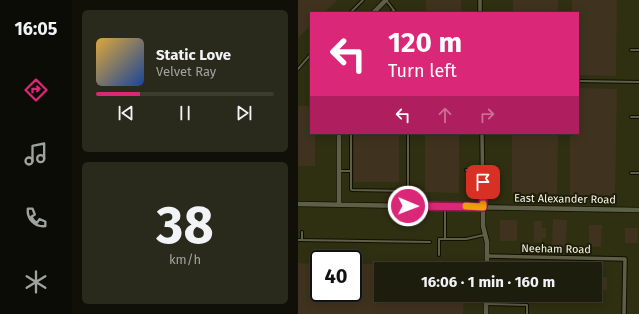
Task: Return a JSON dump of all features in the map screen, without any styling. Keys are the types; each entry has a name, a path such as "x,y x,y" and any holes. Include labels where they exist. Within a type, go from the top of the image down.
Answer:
{"street":[{"path":"374,12 386,0"},
{"path":"480,0 480,12"},
{"path":"339,134 339,205"},
{"path":"482,134 483,226 487,242 487,262"},
{"name":"East Alexander Road","path":"298,204 639,210"},
{"name":"Neeham Road","path":"487,256 625,259 624,314"},
{"path":"486,304 486,314"}],"lane":[{"path":"351,12 362,0"},
{"path":"386,0 394,10 391,12"},
{"path":"631,50 639,50"},
{"path":"298,69 310,55"},
{"path":"579,81 639,82"},
{"path":"631,117 639,117"},
{"path":"351,134 351,189 408,191"},
{"path":"408,134 408,206"},
{"path":"466,170 494,171"},
{"path":"339,171 351,171"},
{"path":"631,173 639,173"},
{"path":"445,206 445,239"},
{"path":"302,232 302,240"},
{"path":"439,256 439,238 466,239 485,234"},
{"path":"298,240 430,242"},
{"path":"486,304 527,304 527,314"}],"shaded area":[{"path":"298,0 639,0 639,314 298,314"}],"building":[{"path":"298,0 337,0 325,12 310,12 310,26 298,38"},
{"path":"426,0 461,0 461,12 426,12"},
{"path":"513,0 558,0 558,12 513,12"},
{"path":"572,0 617,0 616,76 579,75 579,12 572,12"},
{"path":"579,88 617,89 615,195 570,195 570,134 579,134"},
{"path":"298,106 310,106 310,134 315,134 315,166 298,166"},
{"path":"354,134 399,134 399,182 354,182"},
{"path":"425,134 459,134 459,193 425,192"},
{"path":"512,134 558,134 557,194 512,194"},
{"path":"553,219 567,220 566,246 552,246"},
{"path":"500,220 517,220 517,241 500,241"},
{"path":"534,221 542,221 542,228 546,228 546,238 542,238 542,242 534,242"},
{"path":"589,225 602,225 601,247 589,246"},
{"path":"625,228 638,228 638,243 625,243"},
{"path":"298,263 310,264 310,302 362,302 362,264 374,264 374,302 464,302 463,314 298,314"},
{"path":"602,277 607,277 607,290 602,290"}],"slow traffic":[{"path":"466,206 483,207 483,204"}],"route":[{"path":"408,206 483,207 483,182"}]}
